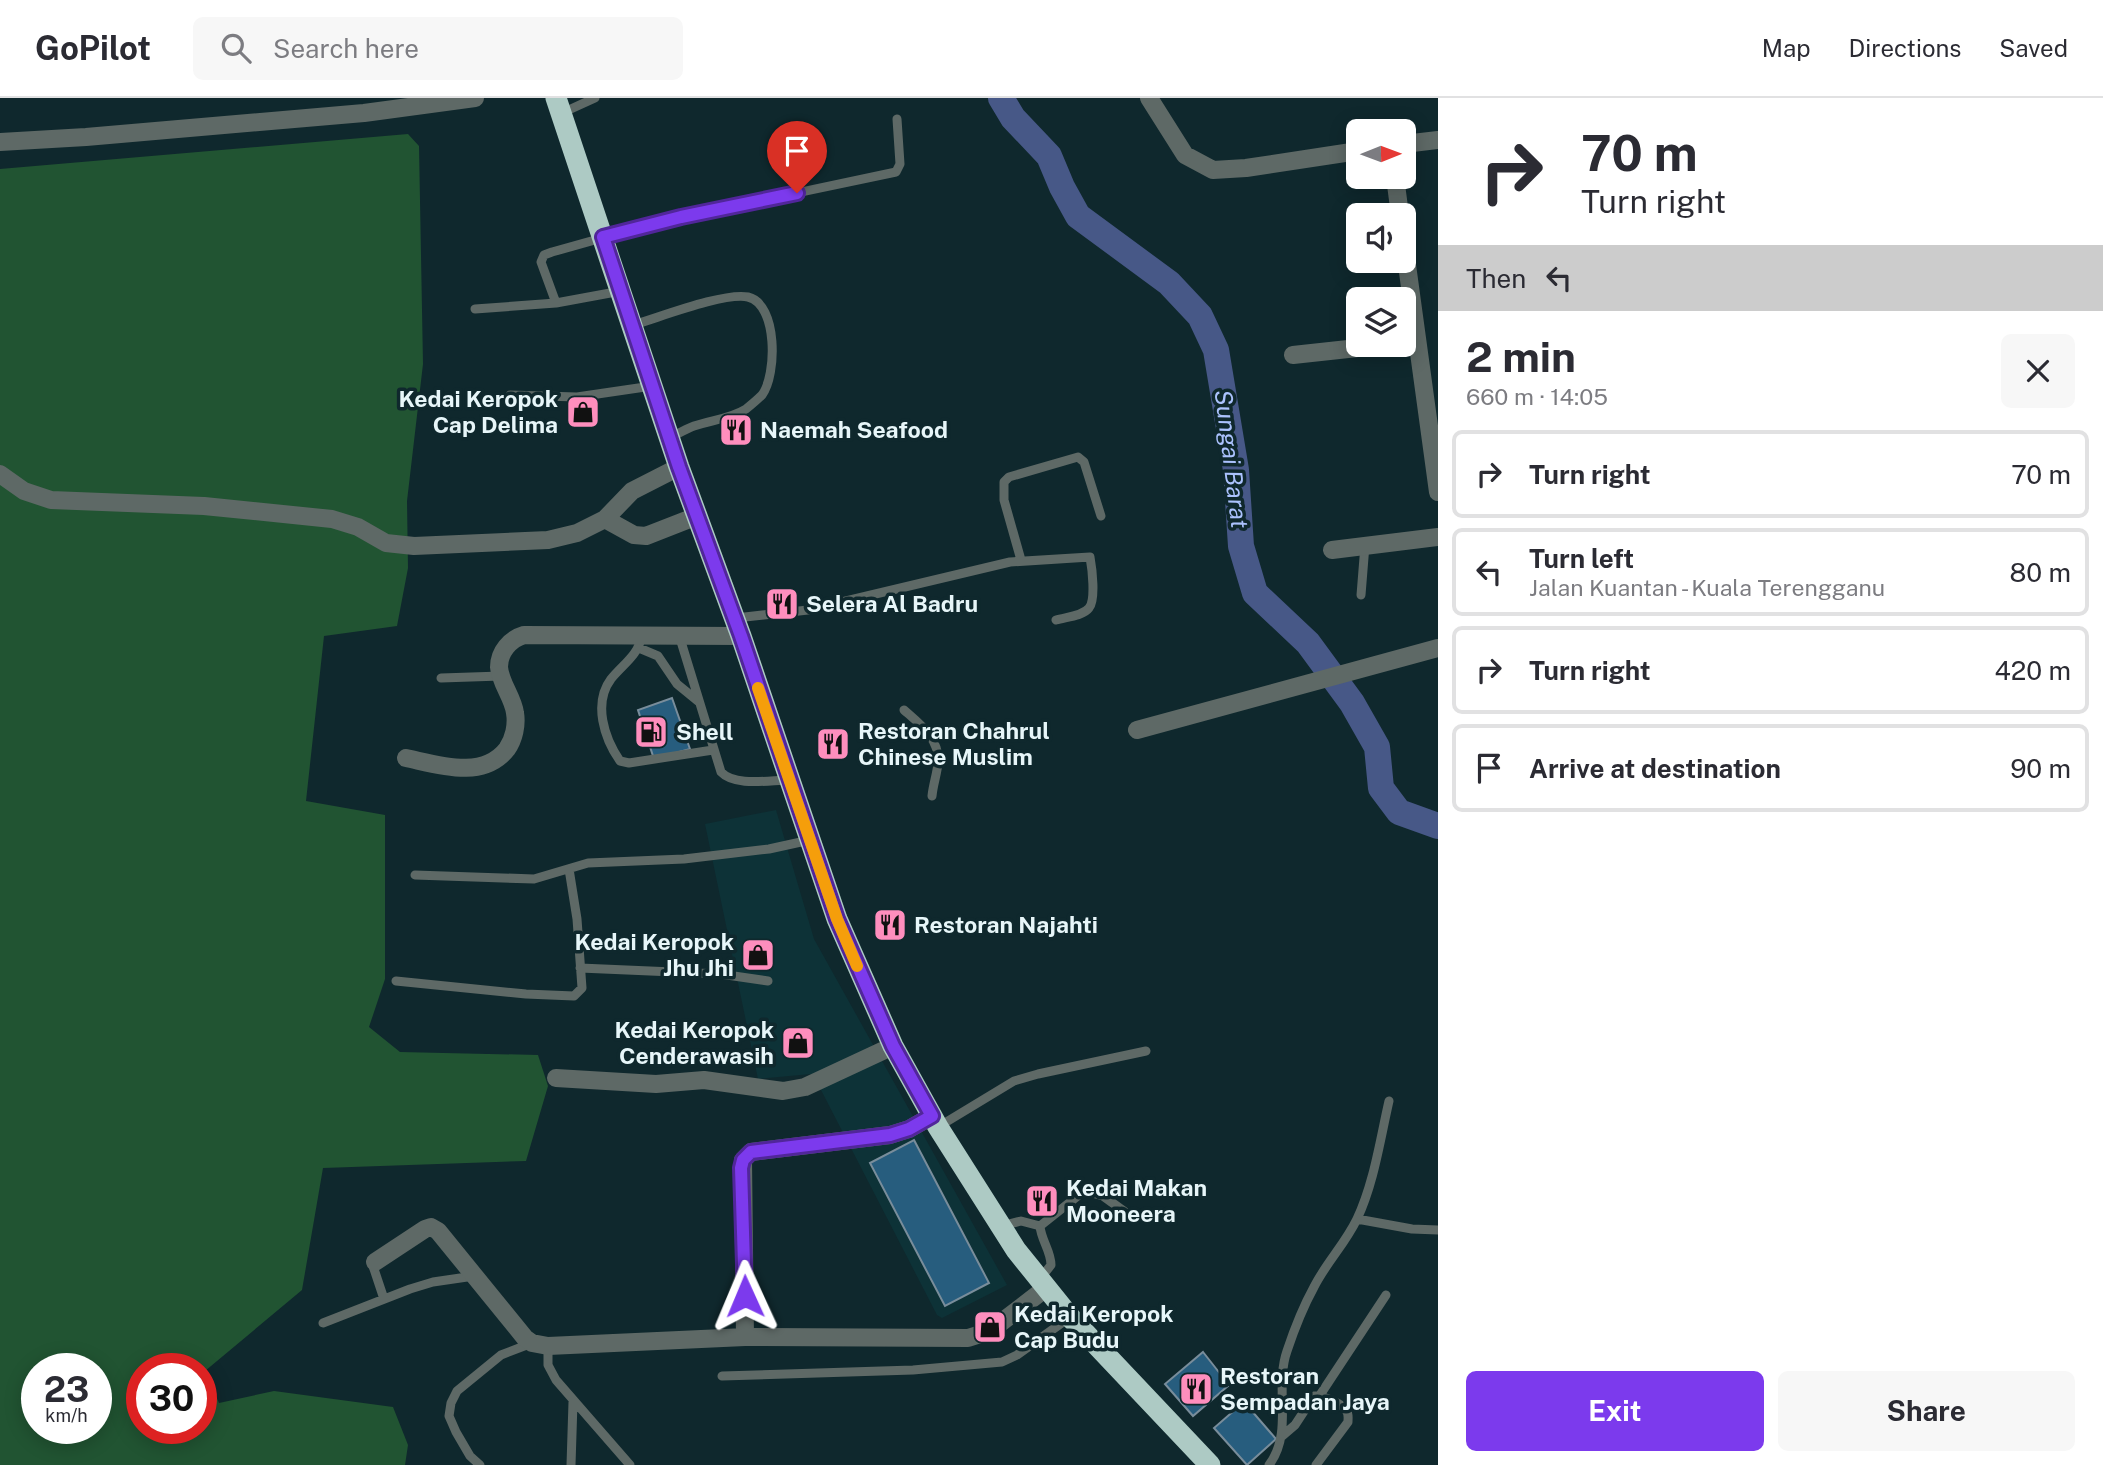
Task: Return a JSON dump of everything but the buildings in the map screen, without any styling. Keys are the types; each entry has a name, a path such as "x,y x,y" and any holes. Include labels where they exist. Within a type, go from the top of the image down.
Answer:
{"highway":[{"path":"558,106 679,467 837,919 893,1046 935,1122 1000,1227 1043,1284 1070,1317 1210,1465"}],"street":[{"path":"0,142 86,137 364,109 406,108 475,98"},
{"path":"1149,98 1185,155 1213,170 1246,168 1346,153"},
{"path":"1416,143 1438,140"},
{"path":"1293,355 1346,349"},
{"path":"1413,357 1438,492"},
{"path":"0,474 24,491 51,500 204,506 343,520 386,543 458,545 548,540 577,533 605,519 632,491 679,467"},
{"path":"605,519 634,535 646,536 697,516"},
{"path":"1332,550 1438,537"},
{"path":"405,758 447,767 477,768 499,759 510,745 516,724 511,698 499,669 503,653 515,638 524,635 641,641 737,627"},
{"path":"1138,730 1438,648"},
{"path":"556,1078 656,1084 704,1080 783,1091 805,1087 893,1046"},
{"path":"745,1337 743,1160 751,1152 890,1135 935,1122"},
{"path":"375,1262 431,1227 438,1231 515,1327 540,1345 745,1337 968,1338 990,1332 1043,1284"}],"lane":[{"path":"558,106 595,98"},
{"path":"556,303 541,262 544,255 603,237 725,207 896,172 900,164 897,119"},
{"path":"475,309 556,303 621,291"},
{"path":"633,325 708,303 747,297 755,300 768,320 773,350 768,383 762,394 744,410 695,426 670,438"},
{"path":"510,395 577,397 653,386"},
{"path":"1021,560 1003,500 1004,482 1009,477 1078,457 1084,462 1101,516"},
{"path":"1361,595 1365,545"},
{"path":"737,627 1021,560 1090,557 1093,599 1091,607 1084,612 1056,620"},
{"path":"679,635 721,772 738,780 789,780"},
{"path":"699,702 677,684 658,656 641,641 603,692 602,722 620,761 629,763 713,750"},
{"path":"441,678 501,676"},
{"path":"904,710 925,728 933,740 938,766 932,796"},
{"path":"415,875 534,879 588,863 684,859 769,849 810,840"},
{"path":"396,981 574,996 582,988 577,919 569,869"},
{"path":"580,968 720,974 768,981"},
{"path":"935,1122 1014,1081 1146,1051"},
{"path":"1269,1465 1279,1449 1281,1437 1286,1352 1314,1285 1357,1219 1366,1194 1389,1101"},
{"path":"1041,1226 1084,1191 1103,1196 1132,1217"},
{"path":"1357,1219 1412,1229 1438,1230"},
{"path":"1000,1227 1021,1222 1041,1226"},
{"path":"1041,1226 1041,1236 1051,1257 1051,1265 1043,1284"},
{"path":"375,1262 373,1266 384,1298"},
{"path":"323,1323 384,1298 433,1282 474,1276"},
{"path":"1281,1437 1295,1426 1310,1400 1320,1395 1386,1295"},
{"path":"722,1376 913,1370 1002,1362 1017,1355 1070,1317"},
{"path":"480,1465 470,1456 456,1432 449,1416 451,1403 457,1391 501,1355 540,1345 556,1380 630,1465"},
{"path":"1316,1465 1348,1422 1349,1414 1346,1409 1320,1395"},
{"path":"572,1465 573,1402"}],"shaded area":[{"path":"776,810 814,939 1007,1285 942,1318 937,1315 811,1074 758,1079 705,824"}],"green space":[{"path":"408,134 419,146 423,364 407,501 408,568 397,626 324,636 306,801 385,815 385,979 369,1027 400,1052 538,1055 548,1086 526,1161 323,1168 302,1290 217,1361 217,1353 126,1353 126,1444 217,1444 217,1398 219,1403 274,1391 393,1407 408,1445 405,1465 0,1465 0,169"}],"waterway":[{"name":"Sungai Barat","path":"1001,98 1013,118 1049,156 1078,216 1169,283 1200,316 1216,350 1236,470 1241,546 1255,593 1308,643 1352,703 1377,747 1381,788 1399,812 1438,826"}],"slow traffic":[{"path":"758,688 837,919 857,966"}],"place":[{"name":"Kedai Keropok Cap Delima","path":"583,412"},
{"name":"Naemah Seafood","path":"736,430"},
{"name":"Selera Al Badru","path":"782,604"},
{"name":"Shell","path":"651,732"},
{"name":"Restoran Chahrul Chinese Muslim","path":"833,744"},
{"name":"Restoran Najahti","path":"890,925"},
{"name":"Kedai Keropok Jhu Jhi","path":"758,955"},
{"name":"Kedai Keropok Cenderawasih","path":"798,1043"},
{"name":"Kedai Makan Mooneera","path":"1042,1201"},
{"name":"Kedai Keropok Cap Budu","path":"990,1327"},
{"name":"Restoran Sempadan Jaya","path":"1196,1389"}],"route":[{"path":"745,1296 741,1168 743,1160 751,1152 890,1135 909,1129 932,1116 893,1046 837,919 741,636 679,467 603,237 725,207 797,193"}]}
